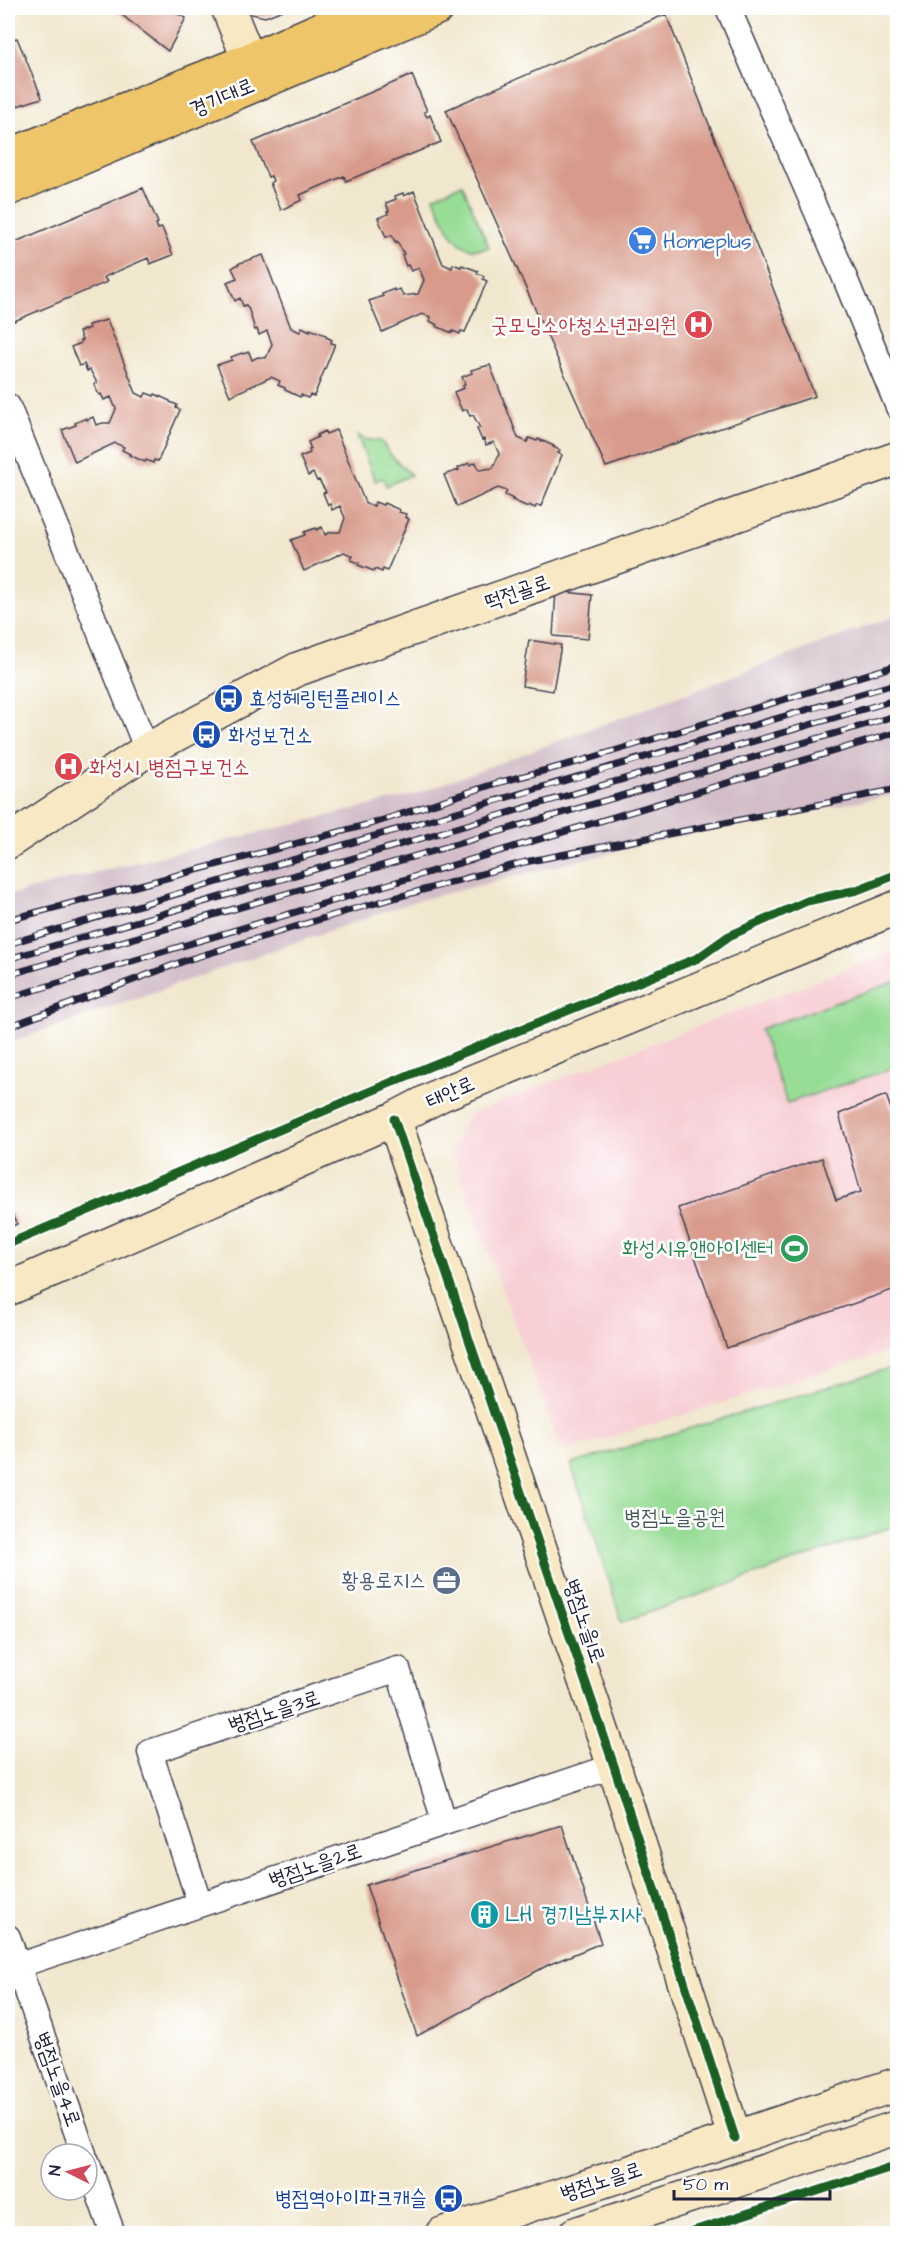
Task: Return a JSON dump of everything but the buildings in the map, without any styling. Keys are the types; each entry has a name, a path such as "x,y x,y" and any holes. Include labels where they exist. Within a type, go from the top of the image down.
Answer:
{"main road":[{"name":"경기대로","path":"8,189 253,71 369,8"},
{"name":"경기대로","path":"8,156 437,8"}],"street":[{"path":"228,8 253,71"},
{"path":"728,8 837,259 897,407"},
{"path":"8,406 147,750"},
{"name":"떡전골로","path":"8,842 147,750 298,669 897,458"},
{"name":"태안로","path":"8,1288 394,1119 440,1095 897,907"},
{"name":"병점노을1로","path":"394,1119 614,1766 735,2138"},
{"name":"병점노을3로","path":"200,1904 150,1752 398,1669 444,1821"},
{"name":"병점노을2로","path":"12,1967 614,1766"},
{"name":"병점노을4로","path":"8,1937 12,1967 79,2142"},
{"path":"885,2088 866,2106 871,2123 891,2129"},
{"name":"병점노을로","path":"442,2234 885,2088"},
{"name":"병점노을로","path":"575,2234 891,2129"},
{"path":"604,2181 615,2192 619,2208 614,2221"},
{"path":"99,2195 113,2234"}],"shaded area":[{"path":"897,615 897,794 675,837 415,901 8,1043 8,896 413,795"},
{"path":"897,950 897,1349 562,1452 452,1153 466,1119 473,1113 564,1077"}],"green space":[{"path":"462,184 489,247 468,248 459,243 442,216 434,197"},
{"path":"357,435 364,439 381,441 390,454 411,475 386,486 383,478 375,481"},
{"path":"897,981 897,1067 787,1103 760,1029"},
{"name":"병점노을공원","path":"897,1366 897,1525 622,1622 571,1464"}],"railway":[{"path":"8,920 377,822 497,783 581,761 898,665"},
{"path":"8,944 898,683"},
{"path":"8,959 898,699"},
{"path":"8,975 898,715"},
{"path":"8,998 898,732"},
{"path":"8,1027 187,960 347,911 525,862 898,789"}],"cycle path":[{"path":"8,1244 428,1067 698,958 729,936 807,901 857,890 898,874"},
{"path":"394,1119 614,1766 735,2138"},
{"path":"684,2234 898,2165"}],"place":[{"name":"Homeplus","path":"642,241"},
{"name":"굿모닝소아청소년과의원","path":"698,325"},
{"name":"효성헤링턴플레이스","path":"228,698"},
{"name":"화성보건소","path":"207,735"},
{"name":"화성시 병점구보건소","path":"68,767"},
{"name":"화성시유앤아이센터","path":"795,1248"},
{"name":"황용로지스","path":"447,1580"},
{"name":"LH 경기남부지사","path":"484,1914"},
{"name":"병점역아이파크캐슬","path":"448,2198"}]}
